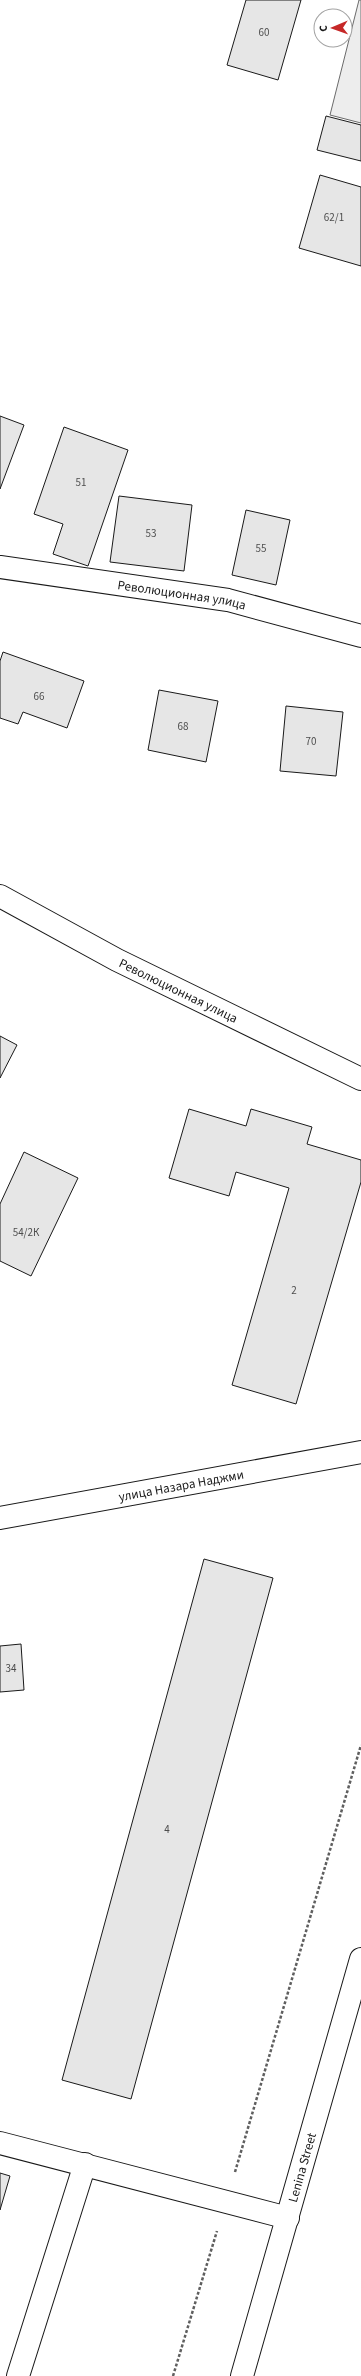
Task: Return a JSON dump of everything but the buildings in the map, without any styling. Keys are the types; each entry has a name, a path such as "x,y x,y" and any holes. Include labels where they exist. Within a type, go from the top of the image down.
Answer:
{"street":[{"name":"Революционная улица","path":"0,567 228,600 361,636"},
{"name":"Революционная улица","path":"0,896 117,960 361,1079"},
{"name":"улица Назара Наджми","path":"0,1518 361,1452"},
{"name":"Lenina Street","path":"242,2376 361,1960"},
{"path":"0,2143 288,2218"},
{"path":"18,2376 85,2164"}],"path":[{"path":"173,2376 361,1745"}],"shaded area":[{"path":"359,0 361,0 361,123 330,115 347,48 353,48 353,24"}]}
